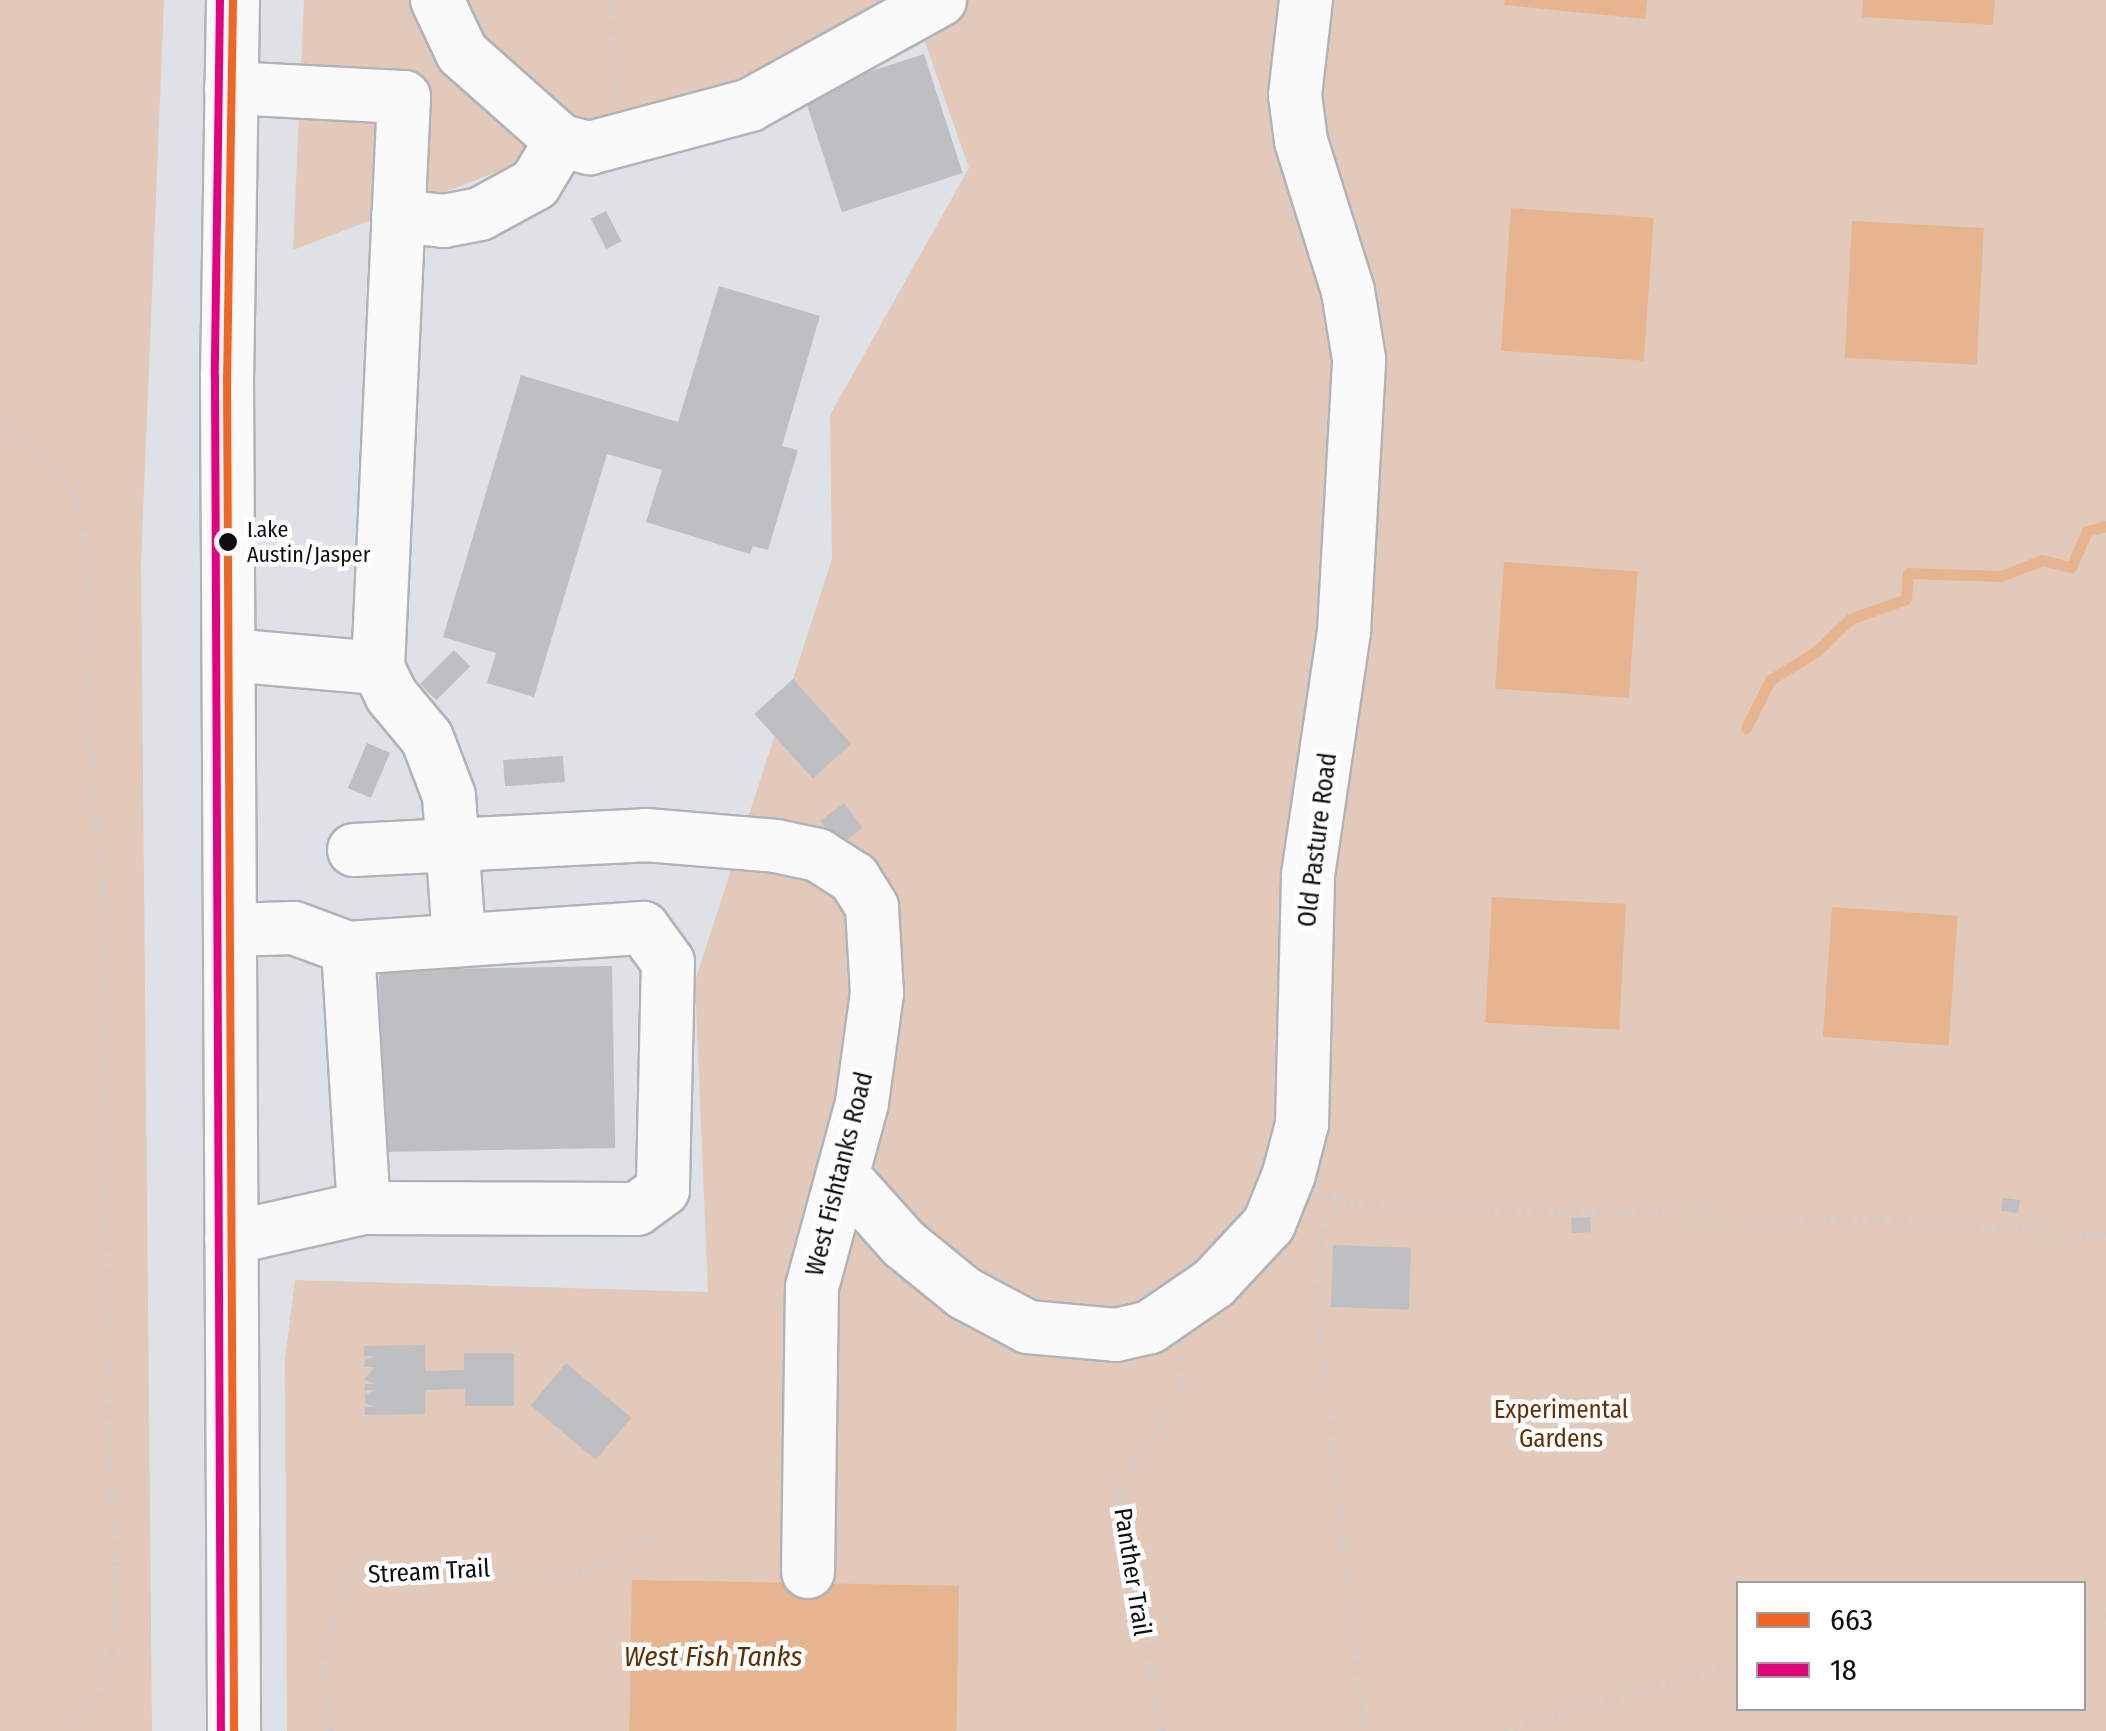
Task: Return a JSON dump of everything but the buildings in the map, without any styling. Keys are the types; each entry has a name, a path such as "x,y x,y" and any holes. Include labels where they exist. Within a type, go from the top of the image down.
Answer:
{"street":[{"path":"234,0 228,655 234,1731"},
{"path":"437,0 462,52 561,141 590,148 750,105 940,0"},
{"name":"Old Pasture Road","path":"844,1177 904,1244 964,1294 1028,1327 1116,1336 1150,1327 1214,1283 1269,1224 1302,1124 1308,875 1344,631 1360,359 1348,292 1301,141 1295,95 1306,0"},
{"path":"232,88 404,97 378,668 390,695 427,738 449,796 459,940"},
{"path":"398,216 444,221 480,214 535,184 561,141"},
{"path":"228,655 378,668"},
{"name":"West Fishtanks Road","path":"354,850 646,836 818,854 854,878 872,908 877,993 862,1103 812,1287 808,1572"},
{"path":"230,930 294,928 348,948 643,928 668,962 663,1190 637,1209 364,1208 231,1238"},
{"path":"348,948 364,1208"}],"path":[{"path":"610,0 616,140"},
{"path":"0,416 76,497 90,558 87,714 102,870 107,1405 116,1578 112,1653 98,1701 75,1731"},
{"path":"1302,1124 1312,1170 1322,1190 1338,1201 2106,1236"},
{"path":"1338,1201 1320,1243 1317,1286 1364,1731"},
{"name":"Panther Trail","path":"1162,1731 1118,1488 1184,1392 1172,1312"},
{"name":"Stream Trail","path":"331,1731 323,1668 345,1578 464,1566 586,1571 662,1535"},
{"path":"1505,1731 1736,1664"},
{"path":"1361,1710 1379,1731"}],"green space":[{"path":"0,0 164,0 141,563 152,1731 0,1731"},
{"name":"Experimental Gardens","path":"304,0 2106,0 2106,1731 287,1731 285,1359 295,1280 708,1292 695,981 832,559 830,415 969,168 918,22 604,131 293,250"}],"water":[{"path":"1505,0 1647,0 1645,19 1504,5"},
{"path":"1863,0 1995,0 1993,25 1862,17"},
{"path":"1511,208 1654,218 1644,361 1501,351"},
{"path":"1852,221 1984,228 1977,365 1845,358"},
{"path":"1504,562 1638,571 1629,698 1495,689"},
{"path":"1492,897 1626,904 1619,1030 1485,1023"},
{"path":"1832,907 1958,916 1949,1045 1823,1037"},
{"name":"West Fish Tanks","path":"632,1580 959,1586 956,1731 629,1731"}],"waterway":[{"path":"1746,728 1770,680 1817,651 1850,619 1906,599 1908,573 2001,576 2042,560 2071,567 2087,531 2106,526"}],"transit line":[{"name":"18","path":"220,0 215,376 221,1731"},
{"name":"663","path":"233,0 227,376 234,1731"}],"place":[{"name":"Lake Austin/Jasper","path":"228,542"}]}
